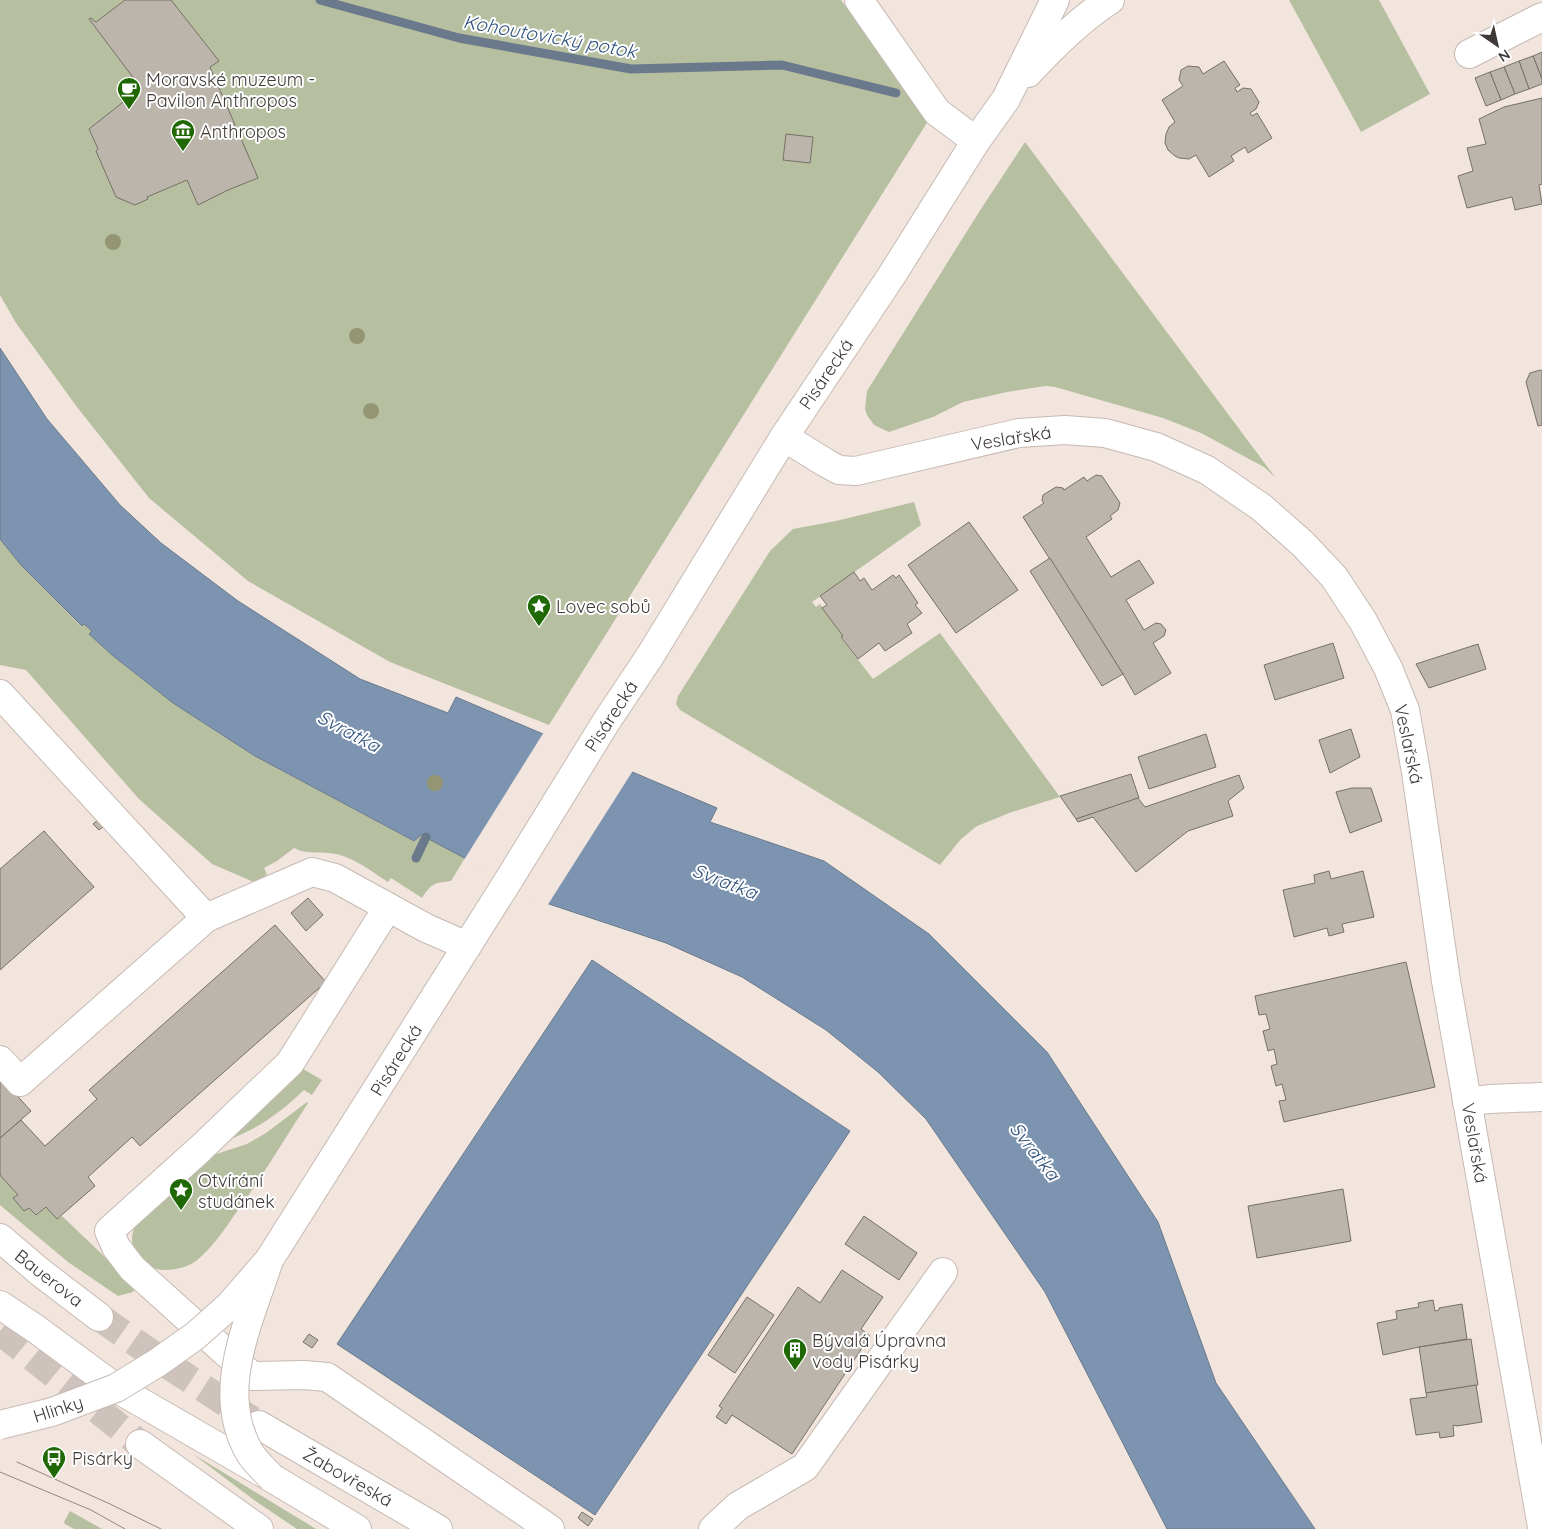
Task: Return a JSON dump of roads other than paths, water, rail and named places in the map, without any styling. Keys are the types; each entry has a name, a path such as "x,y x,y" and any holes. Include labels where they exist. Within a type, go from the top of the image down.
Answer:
{"main road":[{"path":"859,0 937,112 976,141"},
{"name":"Pisárecká","path":"116,1388 195,1336 229,1306 269,1260 508,882 606,722 650,656 784,437 892,275 976,141 1006,98 1055,0"},
{"path":"1006,98 1051,48 1099,7 1110,0"},
{"path":"1469,54 1542,17"},
{"name":"Veslařská","path":"784,437 826,464 839,470 856,471 1019,433 1065,430 1105,433 1156,447 1207,470 1261,507 1303,544 1334,577 1363,622 1388,668 1404,710 1416,772 1446,981 1468,1102 1532,1413 1542,1528"},
{"path":"0,694 206,918"},
{"path":"0,1060 20,1082 206,918 312,872 335,878 426,928 467,946"},
{"path":"388,908 290,1063 200,1149 109,1231 116,1247 132,1268 252,1376 304,1375 327,1377 550,1529"},
{"path":"1468,1102 1489,1099 1542,1097"},
{"name":"Bauerova","path":"0,1238 40,1272 99,1317"},
{"path":"269,1260 242,1339 234,1391 237,1422 243,1438 252,1457 272,1478"},
{"path":"712,1529 738,1506 805,1467 943,1272"},
{"path":"0,1305 116,1388 357,1529"},
{"name":"Hlinky","path":"0,1425 52,1412 116,1388"},
{"name":"Žabovřeská","path":"259,1425 438,1529"},
{"path":"140,1444 259,1529"}],"water":[{"name":"Svratka","path":"0,348 47,419 120,505 161,543 238,601 360,679 448,713 456,697 717,808 710,822 824,861 929,934 1047,1052 1158,1222 1216,1383 1315,1529 1167,1529 1045,1292 926,1119 878,1072 826,1030 742,977 666,943 540,901 508,881 421,835 414,841 255,756 173,703 112,655 89,634 92,631 84,624 82,626 20,564 0,539"},
{"path":"592,960 850,1131 595,1515 337,1344"}],"waterway":[{"name":"Kohoutovický potok","path":"320,0 459,38 631,69 782,65 896,93"},
{"path":"416,858 426,837"}],"tunnel":[{"path":"99,1317 252,1420"},
{"path":"0,1331 140,1444"}],"tram line":[{"path":"17,1462 161,1529"},
{"path":"0,1472 91,1510 125,1529"}],"place":[{"name":"Moravské muzeum - Pavilon Anthropos","path":"129,110"},
{"name":"Anthropos","path":"183,152"},
{"name":"Lovec sobů","path":"539,627"},
{"name":"Otvírání studánek","path":"181,1211"},
{"name":"Bývalá Úpravna vody Pisárky","path":"795,1371"},
{"name":"Pisárky","path":"54,1479"}]}
